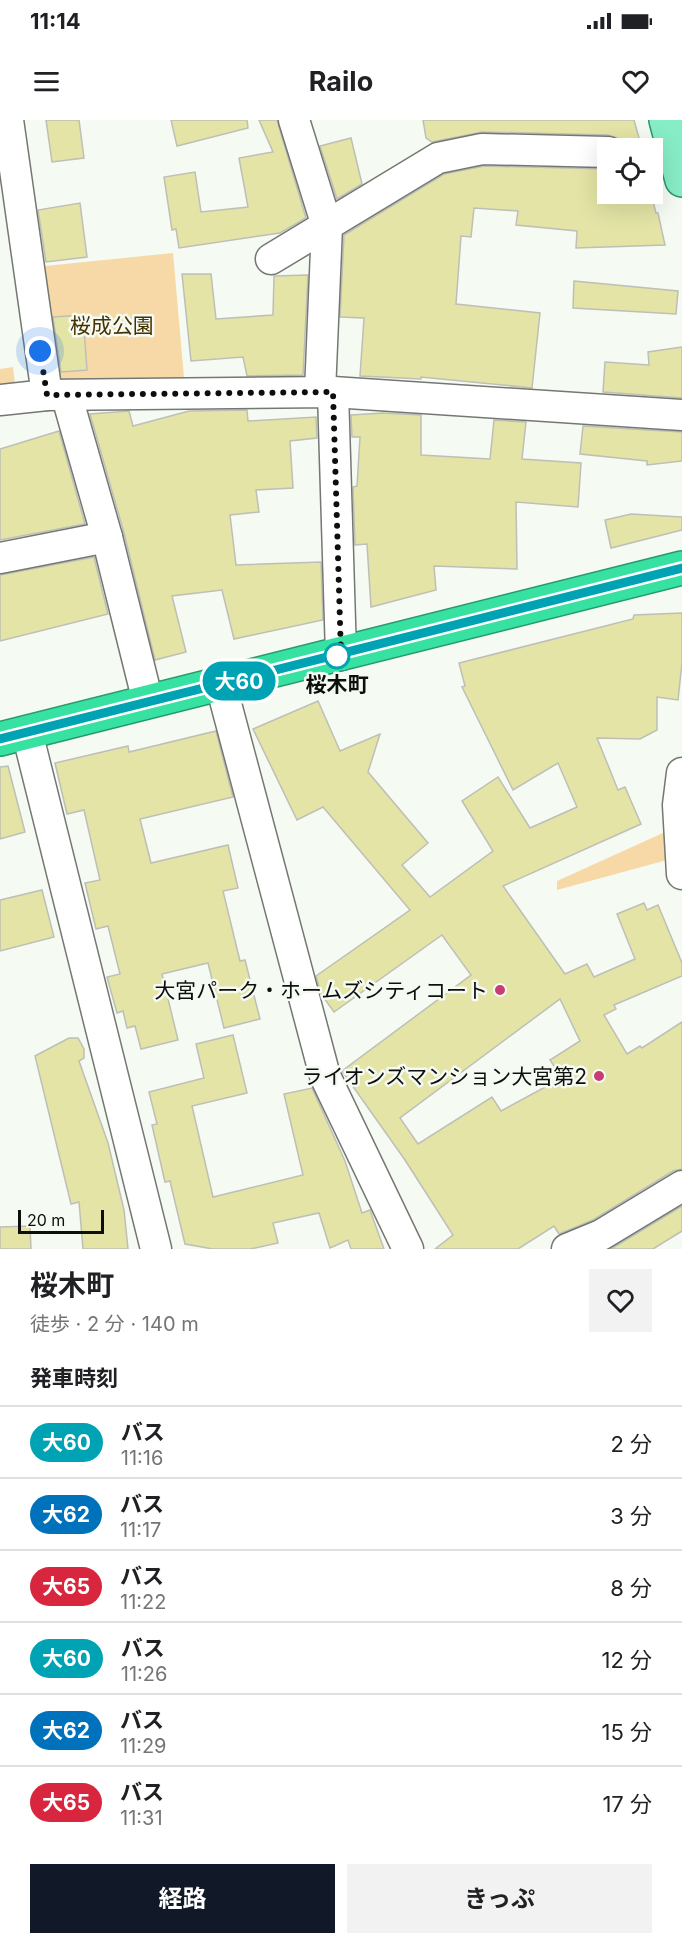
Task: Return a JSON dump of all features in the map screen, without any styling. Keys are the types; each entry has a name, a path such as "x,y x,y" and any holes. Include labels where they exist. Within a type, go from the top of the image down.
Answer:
{"highway":[{"path":"13,735 221,685 682,568"}],"main road":[{"path":"666,120 670,161"}],"street":[{"path":"8,120 57,396 107,537 148,702"},
{"path":"294,120 327,226 327,392 341,655"},
{"path":"271,259 438,158 482,149 597,152"},
{"path":"0,400 57,396 327,392 682,415"},
{"path":"0,558 107,537"},
{"path":"221,685 325,1076 408,1249"},
{"path":"13,735 156,1249"},
{"path":"682,773 678,805 682,874"},
{"path":"567,1249 601,1235 682,1186"}],"green space":[{"name":"桜成公園","path":"173,253 185,389 51,391 35,267"},
{"path":"13,367 16,392 0,394 0,369"},
{"path":"665,832 667,860 557,890 557,881"}],"building":[{"path":"46,120 79,120 84,158 52,162"},
{"path":"171,120 247,120 248,128 177,146"},
{"path":"259,120 277,120 306,218 280,233 179,248 176,229 172,230 164,177 195,172 201,212 248,207 239,158 273,152"},
{"path":"423,120 634,120 639,138 617,138 608,135 482,132 432,142 426,138"},
{"path":"351,138 362,184 337,199 320,146"},
{"path":"484,166 597,169 597,204 654,204 658,213 665,245 576,248 577,231 516,225 518,211 474,208 471,237 461,236 456,304 540,313 532,388 421,377 421,379 360,376 364,318 340,317 344,235 444,174"},
{"path":"80,203 87,257 46,262 38,210"},
{"path":"182,274 211,274 216,319 273,315 274,276 308,275 303,375 247,376 243,357 191,361"},
{"path":"574,281 678,291 676,314 573,308"},
{"path":"83,315 87,370 61,372 53,317"},
{"path":"682,347 682,398 603,392 605,362 649,365 648,352"},
{"path":"247,410 248,421 316,417 317,438 290,441 293,488 256,490 259,512 230,515 236,565 321,562 323,620 234,639 222,590 172,596 186,652 155,660 124,533 90,414 129,411 133,426 189,411"},
{"path":"383,413 421,415 421,455 490,459 494,420 526,422 522,459 581,463 578,507 516,502 517,569 434,566 436,590 371,607 367,544 355,545 353,487 357,486 360,437 352,437 351,415"},
{"path":"583,426 682,432 682,461 647,465 647,461 580,454"},
{"path":"59,431 85,524 0,540 0,449"},
{"path":"631,514 682,517 682,530 611,548 605,520"},
{"path":"94,557 108,614 0,641 0,575"},
{"path":"682,613 682,663 678,700 657,697 657,730 640,739 597,738 618,790 625,787 641,824 503,886 565,974 587,964 594,977 635,959 617,914 644,903 647,910 658,905 682,963 682,976 614,1005 616,1009 604,1015 627,1054 640,1046 642,1048 682,1022 682,1169 673,1171 593,1220 559,1234 554,1226 518,1249 435,1249 453,1235 405,1160 342,1071 471,975 442,935 334,1012 321,994 316,976 410,910 323,807 297,820 253,729 318,701 340,751 380,734 368,772 428,843 402,865 430,897 493,851 462,801 498,777 530,828 577,807 558,763 513,790 462,687 465,686 459,663 633,619 634,615","holes":["560,999 580,1041 550,1060 562,1078 501,1111 492,1097 418,1144 400,1118"]},
{"path":"216,731 233,797 140,819 151,863 228,845 238,888 223,891 240,961 245,960 260,1019 224,1028 208,963 162,974 178,1040 141,1049 135,1026 127,1028 123,1011 117,1013 107,977 120,974 108,926 96,929 85,883 100,880 84,810 67,814 55,763 128,746 129,752"},
{"path":"8,766 25,832 0,839 0,767"},
{"path":"42,890 54,937 0,951 0,900"},
{"path":"233,1035 247,1093 192,1106 213,1197 303,1175 284,1094 312,1088 345,1161 362,1213 370,1210 384,1249 351,1249 348,1240 330,1248 319,1213 273,1223 278,1243 250,1249 213,1249 185,1244 170,1181 165,1182 152,1125 157,1124 149,1092 204,1078 196,1044"},
{"path":"69,1038 78,1038 84,1049 84,1058 79,1061 108,1143 124,1210 128,1249 83,1249 79,1202 71,1204 35,1056"},
{"path":"682,1206 682,1231 653,1249 611,1249"},
{"path":"30,1226 31,1249 0,1249 0,1227"}],"bus line":[{"name":"大60","path":"0,739 682,568"}],"place":[{"name":"桜木町","path":"337,656"},
{"name":"大宮パーク・ホームズシティコート","path":"500,990"},
{"name":"ライオンズマンション大宮第2","path":"599,1076"}],"route":[{"path":"40,351 47,395 67,397 333,392 341,655 337,656"}]}
